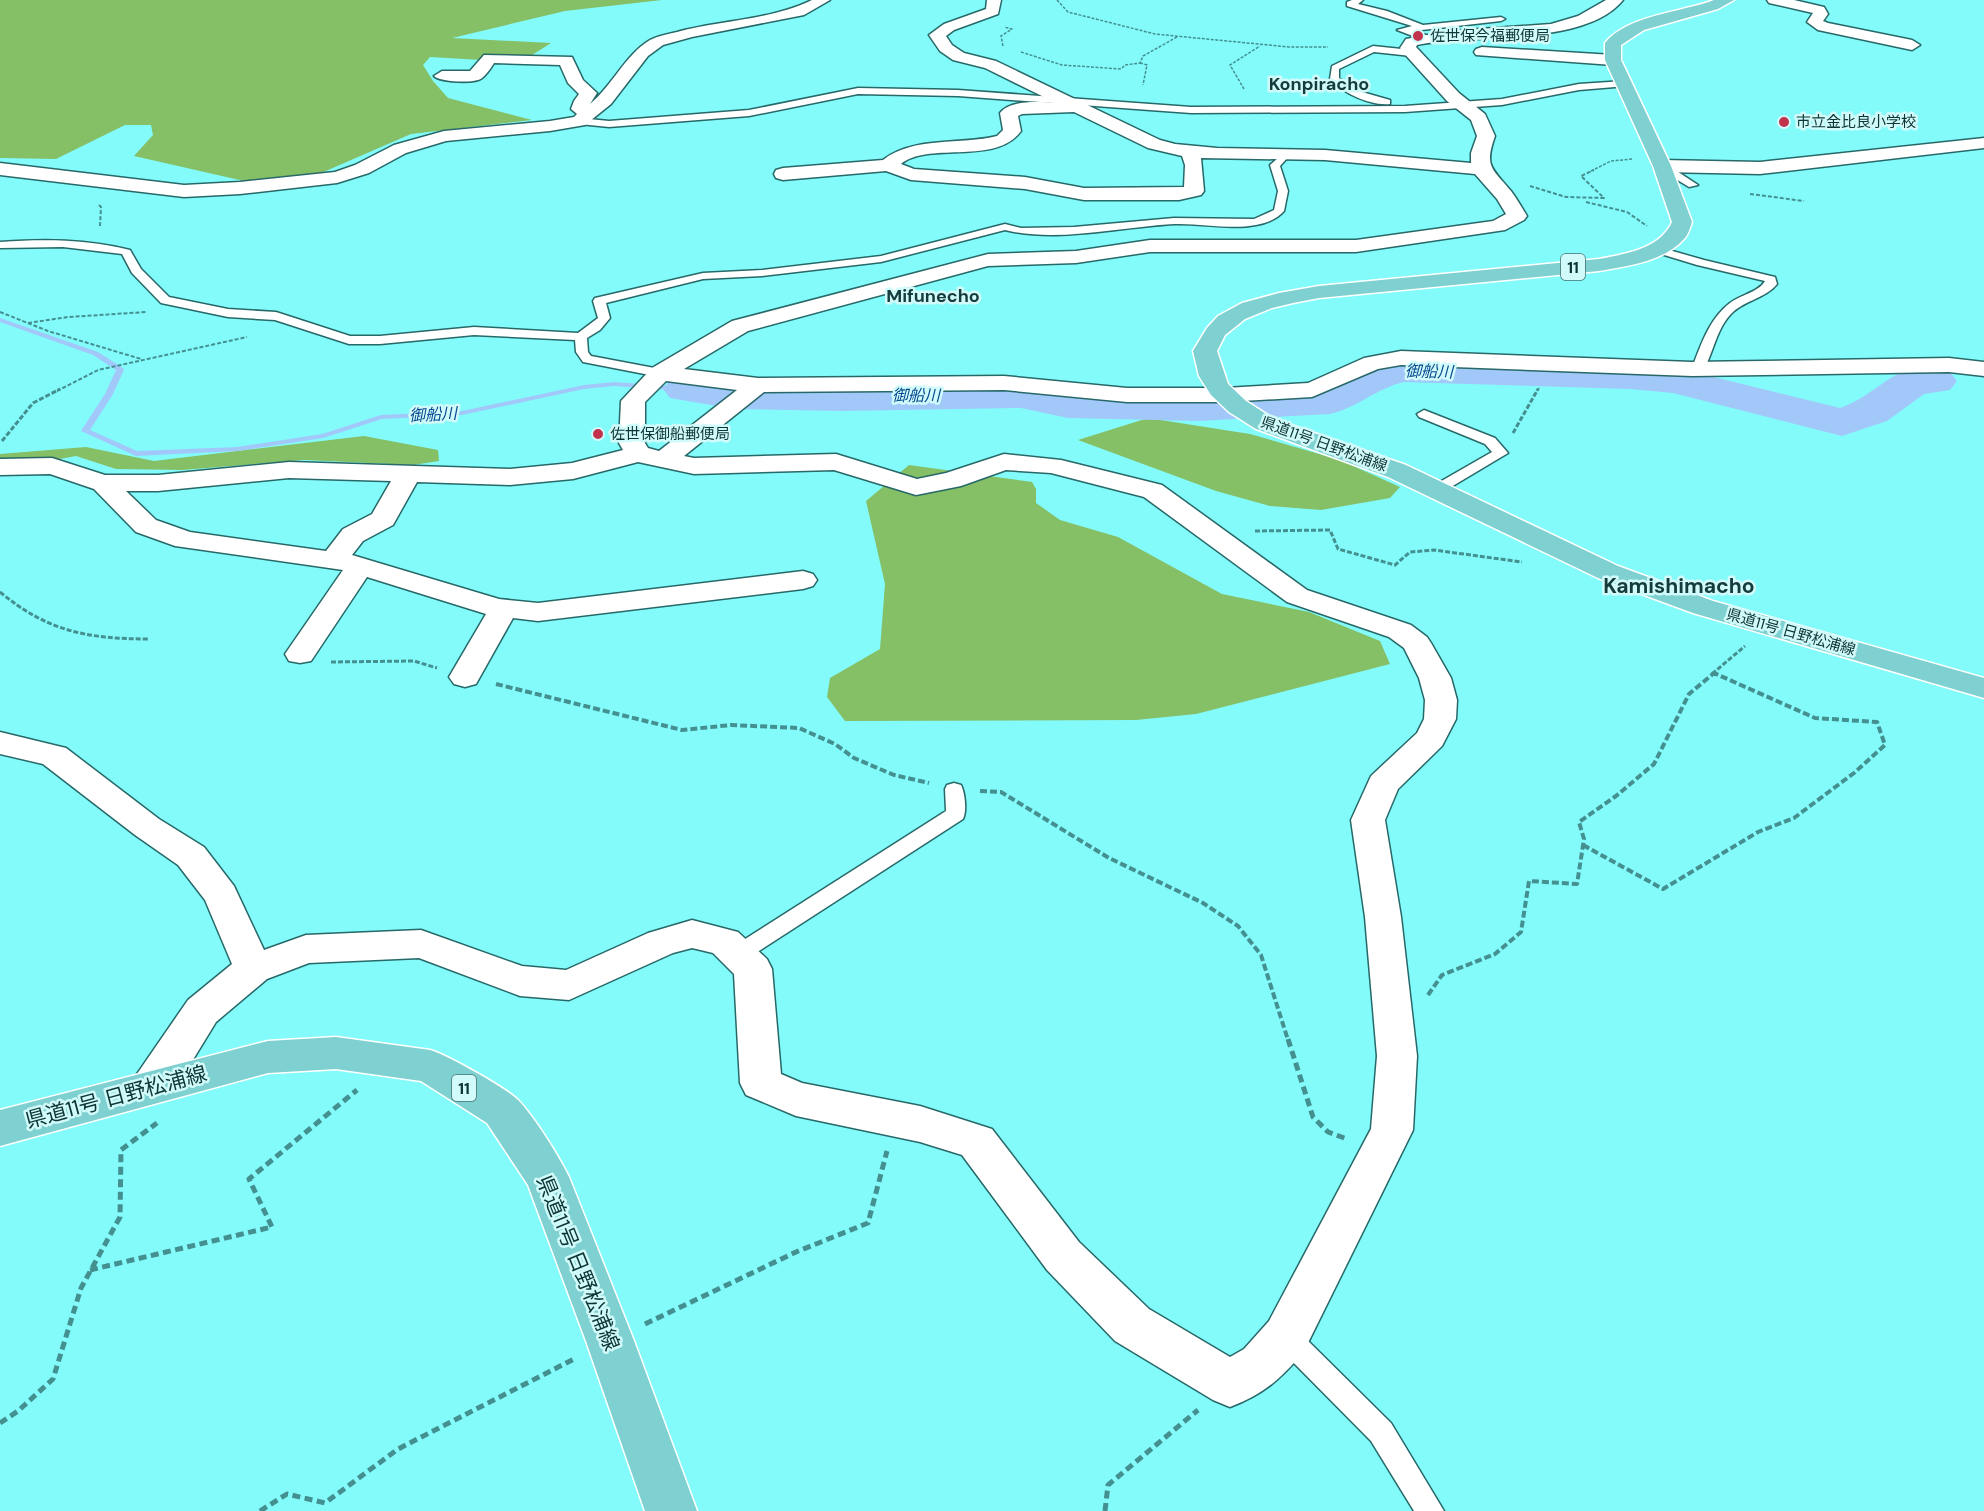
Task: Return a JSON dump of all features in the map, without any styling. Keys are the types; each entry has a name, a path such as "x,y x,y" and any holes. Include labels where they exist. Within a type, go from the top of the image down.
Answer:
{"main road":[{"path":"1612,60 1613,43 1626,32 1642,25 1711,7 1727,0"},
{"name":"県道11号 日野松浦線","path":"1612,60 1660,161 1682,222 1676,236 1637,258 1599,265 1319,292 1278,300 1242,311 1218,329 1205,351 1214,382 1247,414 1265,424 1397,471 1608,572 1768,626 1984,688"},
{"name":"県道11号 日野松浦線","path":"0,1128 154,1104 268,1057 336,1053 430,1066 502,1111 547,1178 610,1341 671,1511"}],"street":[{"path":"0,169 184,191 240,188 337,177 362,169 400,149 444,136 550,126 585,116 605,100 642,53 658,42 690,33 799,12 823,0"},
{"path":"994,0 993,11 949,27 937,35 945,48 959,57 990,64 1140,139 1168,148 1190,151 1323,155 1481,169"},
{"path":"651,457 632,443 633,401 660,374 740,326 988,260 1076,257 1150,246 1356,246 1498,226 1517,216 1505,196 1481,169 1480,153 1486,136 1479,118 1453,97 1411,53 1408,48 1411,42 1424,33 1552,28 1588,18 1616,0"},
{"path":"1774,0 1819,10 1821,14 1814,22 1823,27 1912,45"},
{"path":"1411,53 1455,50 1612,60"},
{"path":"442,76 475,76 490,58 566,60 574,78 589,93 582,101 580,109 585,116"},
{"path":"552,80 574,78"},
{"path":"888,165 898,156 919,151 987,144 1003,140 1012,131 1008,113 1022,108 1071,103"},
{"path":"1660,161 1760,168 1984,143"},
{"path":"783,174 888,165 911,174 1025,183 1084,194 1179,194 1194,190 1194,165 1190,151"},
{"path":"660,374 758,385 1004,383 1127,395 1226,396 1312,390 1372,363 1401,358 1545,365 1698,368 1949,365 1984,369"},
{"path":"651,457 758,385"},
{"path":"0,467 52,466 103,483 158,483 289,470 510,477 573,471 651,457 694,466 836,462 916,487 952,480 1004,462 1052,465 1153,491 1297,596 1400,631 1416,643 1436,678 1441,700 1440,719 1430,739 1383,784 1368,820 1383,917 1397,1056 1392,1130 1287,1337 1261,1365 1230,1384 1132,1325 1063,1256 977,1142 920,1124 796,1099 761,1083 753,969 725,942 692,934 661,943 569,985 520,981 421,944 306,949 253,969 202,1011 180,1047 154,1104"},
{"path":"300,654 347,563 353,535 383,519 408,474"},
{"path":"103,483 146,526 185,540 347,563 504,609 538,612 803,580"},
{"path":"465,677 504,609"},
{"path":"0,743 54,756 147,827 191,856 220,895 253,969"}],"lane":[{"path":"1359,0 1350,4 1384,13 1424,33 1501,19"},
{"path":"1411,53 1373,49 1335,68 1334,79 1342,86 1368,99 1424,108"},
{"path":"585,116 609,124 749,113 858,91 905,91 1191,110 1424,108 1502,102 1579,87 1624,84"},
{"path":"0,245 100,245 126,252 136,271 165,300 228,313 276,316 349,340 380,340 474,331 581,337 596,327 604,318 599,301 703,276 753,274 881,259 1005,227 1021,231 1074,230 1174,221 1254,222 1268,218 1279,211 1283,190 1275,165 1284,154"},
{"path":"1660,161 1693,185"},
{"path":"1659,247 1701,263 1771,279 1772,284 1765,290 1736,304 1718,321 1698,368"},
{"path":"581,337 582,352 587,358 660,374"},
{"path":"1424,414 1490,441 1501,453 1436,490"},
{"path":"738,954 956,814 954,789"},
{"path":"1287,1337 1382,1432 1430,1511"}],"path":[{"path":"1057,0 1068,12 1155,34 1289,47"},
{"path":"1015,52 1025,52 1062,65 1121,69 1140,63 1143,56 1179,36"},
{"path":"1582,201 1604,198 1581,176 1611,162 1660,161"},
{"path":"1481,169 1566,199 1629,212 1640,217 1659,247"},
{"path":"95,182 89,197 101,207 100,245"},
{"path":"28,323 68,316 153,312 192,307"},
{"path":"0,312 142,359"},
{"path":"0,444 33,403 98,370 304,326"},
{"path":"1495,446 1508,442 1537,388 1546,386"},
{"path":"1213,534 1282,529 1330,530 1338,549 1395,565 1410,552 1434,550 1516,562 1533,562 1570,554"},
{"path":"0,592 15,606 55,624 96,638 149,639"},
{"path":"1395,1043 1442,975 1495,954 1521,932 1529,881 1577,884 1584,839 1579,822 1616,796 1654,764 1689,694 1768,626"},
{"path":"1583,845 1663,889 1758,832 1794,818 1854,773 1884,745 1877,723 1815,718 1714,673"},
{"path":"90,1270 272,1227 249,1179 392,1061"},
{"path":"0,1423 18,1411 52,1379 81,1288 120,1217 121,1150 154,1104"},
{"path":"260,1511 287,1494 325,1503 398,1449 610,1341 796,1252 868,1223 895,1120"},
{"path":"1105,1511 1108,1485 1230,1384"}],"green space":[{"path":"0,0 662,0 565,11 452,38 551,43 532,55 498,61 430,57 423,65 448,98 532,120 411,134 289,187 244,181 134,156 153,135 151,125 125,125 56,159 0,158"},
{"path":"1148,418 1250,434 1340,460 1400,487 1390,498 1321,510 1270,506 1216,491 1078,440"},
{"path":"364,436 438,450 439,461 413,465 304,460 182,470 116,469 76,456 0,470 0,454 86,447 154,461"},
{"path":"909,465 1032,482 1036,489 1036,503 1060,520 1118,537 1222,594 1309,612 1380,641 1390,664 1196,714 1136,720 845,721 827,697 830,678 880,649 885,584 866,501"}],"waterway":[{"name":"御船川","path":"0,320 95,353 120,370 109,394 85,431 136,454 237,449 323,436 381,417 462,413 584,387 614,384 685,389"},
{"name":"御船川","path":"685,389 734,396 841,398 1021,395 1068,405 1199,408 1330,401 1371,377 1404,369 1630,376 1673,380 1842,422 1871,412 1913,382 1935,381"}],"place":[{"name":"佐世保今福郵便局","path":"1418,36"},
{"name":"市立金比良小学校","path":"1784,122"},
{"name":"佐世保御船郵便局","path":"598,434"}],"district":[{"name":"Konpiracho","path":"1319,84"},
{"name":"Mifunecho","path":"933,296"},
{"name":"Kamishimacho","path":"1679,586"}]}
